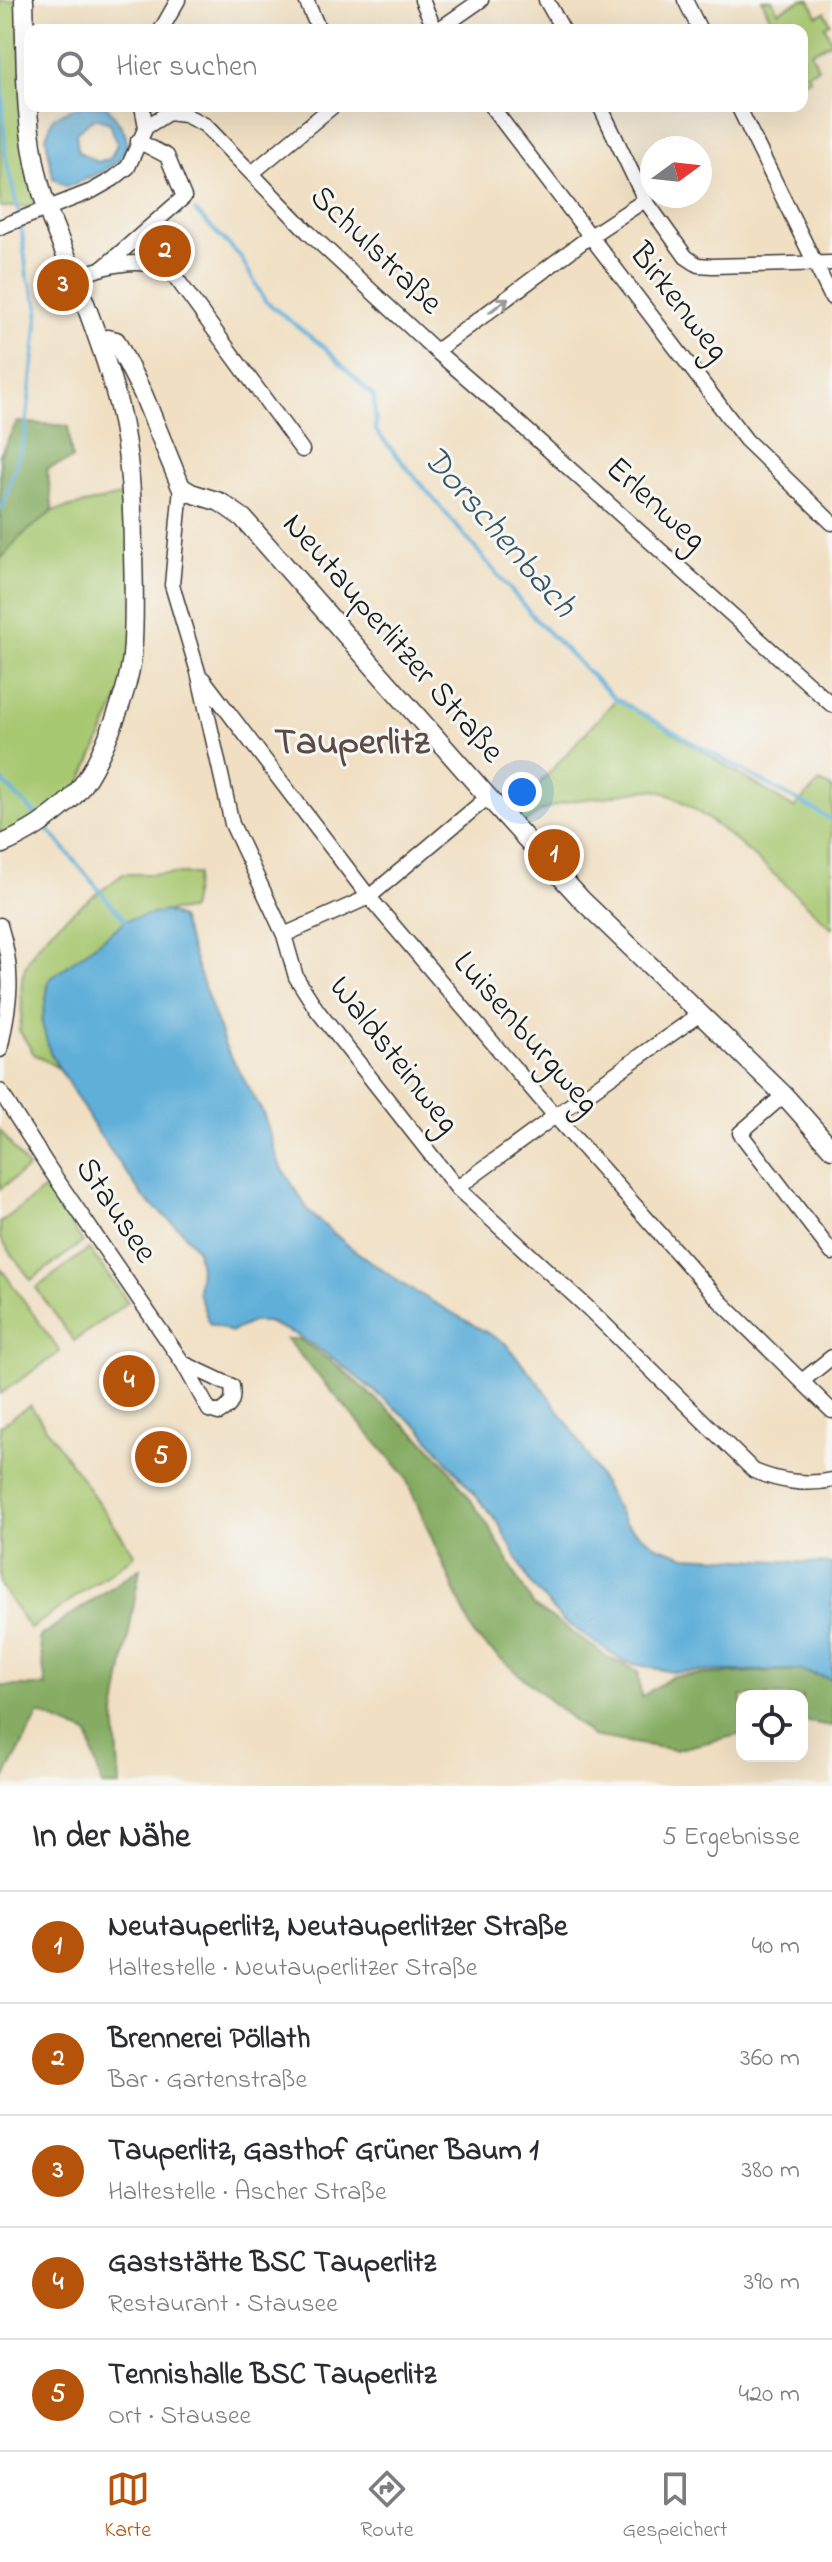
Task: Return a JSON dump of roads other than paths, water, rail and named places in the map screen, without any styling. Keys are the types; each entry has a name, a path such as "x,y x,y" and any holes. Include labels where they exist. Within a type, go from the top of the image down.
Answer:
{"street":[{"path":"24,0 25,24"},
{"path":"164,24 178,0"},
{"path":"306,0 316,24"},
{"path":"422,0 434,24"},
{"path":"446,24 481,0"},
{"path":"546,0 560,24"},
{"path":"685,0 697,24"},
{"path":"0,845 28,831 72,798 95,761 112,726 132,659 134,622 133,521 128,456 119,405 100,341 47,210 32,149 29,112"},
{"path":"3,226 47,210 113,179 128,167 146,127 143,112"},
{"path":"252,173 326,112"},
{"name":"Birkenweg","path":"495,112 746,440 832,523"},
{"path":"603,112 640,190"},
{"path":"741,112 832,298"},
{"name":"Schulstraße","path":"146,127 168,113 185,115 205,125 308,232 436,351 589,237 640,203"},
{"path":"104,267 184,197 167,156 138,141"},
{"path":"651,208 686,257 698,265 832,263"},
{"path":"75,278 104,267 157,263 171,271 302,450"},
{"path":"100,341 116,341 143,394 181,487"},
{"name":"Erlenweg","path":"436,351 832,705"},
{"name":"Waldsteinweg","path":"181,487 172,585 198,672 232,824 284,935 296,977 317,1010 457,1188 588,1308 754,1471 773,1479 818,1483 832,1480"},
{"name":"Neutauperlitzer Straße","path":"181,487 220,502 243,518 582,900 784,1095 832,1149"},
{"name":"Luisenburgweg","path":"198,672 369,897 555,1116 721,1302 832,1411"},
{"path":"284,935 369,897 488,797"},
{"path":"0,925 11,992 0,1050"},
{"path":"457,1188 700,1014"},
{"name":"Stausee","path":"0,1091 183,1363"},
{"path":"784,1095 740,1133 832,1253"},
{"path":"802,1381 832,1357"}],"water":[{"path":"65,112 111,112 125,134 126,145 117,162 67,187 53,178 46,137 53,118","holes":["94,118 110,123 117,144 110,159 97,162 78,151 76,132"]},
{"path":"165,911 180,918 225,1046 263,1113 279,1163 310,1213 350,1247 402,1284 505,1343 543,1388 577,1437 625,1523 656,1546 686,1556 832,1564 832,1679 799,1670 672,1672 624,1662 562,1620 530,1583 499,1524 420,1428 338,1362 297,1335 267,1322 252,1322 231,1332 209,1323 198,1292 200,1268 197,1250 182,1231 145,1199 97,1131 50,1053 42,1023 49,980 127,920"}],"waterway":[{"path":"0,21 5,155 19,214"},
{"name":"Dorschenbach","path":"195,211 240,256 265,301 325,348 374,397 376,431 536,620 615,699 832,820"},
{"path":"0,508 25,436 39,308 27,276 21,223"},
{"path":"0,779 38,817"},
{"path":"46,827 128,924"}],"place":[{"name":"Brennerei Pöllath","path":"165,251"},
{"name":"Tauperlitz, Gasthof Grüner Baum 1","path":"63,285"},
{"name":"Neutauperlitz, Neutauperlitzer Straße","path":"554,855"},
{"name":"Gaststätte BSC Tauperlitz","path":"129,1381"},
{"name":"Tennishalle BSC Tauperlitz","path":"161,1457"}],"district":[{"name":"Tauperlitz","path":"352,744"}]}
